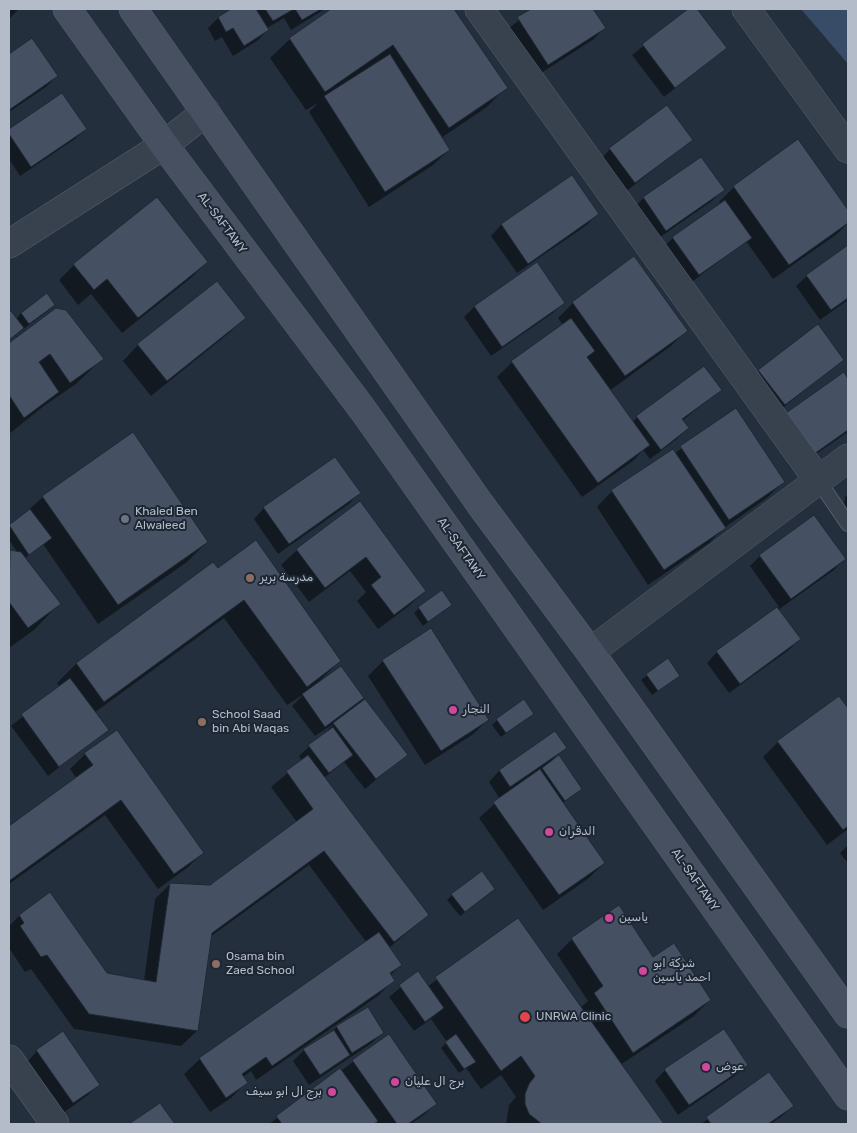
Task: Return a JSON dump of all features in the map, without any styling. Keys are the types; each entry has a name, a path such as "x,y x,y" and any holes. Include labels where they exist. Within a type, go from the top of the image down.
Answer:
{"main road":[{"name":"AL-SAFTAWY","path":"67,9 164,145 363,410 848,1096"},
{"path":"133,9 480,504 590,652 846,1007"}],"street":[{"path":"479,9 818,480"},
{"path":"746,9 848,149"},
{"path":"9,244 164,145 206,112"},
{"path":"590,652 848,458"},
{"path":"9,1059 55,1124"}],"lane":[{"path":"818,480 848,524"}],"water":[{"path":"801,9 848,9 848,64"}],"building":[{"path":"231,9 256,9 269,30 244,46 233,28 226,32 218,17"},
{"path":"265,9 294,9 273,21"},
{"path":"295,9 321,9 302,20"},
{"path":"331,9 454,9 508,88 449,128 393,45 325,92 289,38"},
{"path":"531,9 593,9 606,28 548,65 517,17"},
{"path":"688,9 697,9 727,48 675,88 642,44"},
{"path":"32,38 58,76 9,110 9,54"},
{"path":"390,54 450,150 385,192 324,96"},
{"path":"62,93 87,129 31,167 9,134 9,129"},
{"path":"667,105 693,140 635,183 609,148"},
{"path":"798,139 848,210 848,223 789,265 733,186"},
{"path":"701,157 725,190 666,231 643,197"},
{"path":"572,175 599,214 528,264 501,224"},
{"path":"157,197 208,262 138,318 107,279 94,290 73,264"},
{"path":"725,200 752,238 699,275 672,237"},
{"path":"848,245 848,298 831,310 806,275"},
{"path":"634,256 688,331 625,376 572,302"},
{"path":"537,262 565,303 502,347 474,306"},
{"path":"217,281 246,318 167,381 137,344"},
{"path":"47,293 55,305 29,324 21,313"},
{"path":"56,308 66,310 104,359 70,383 50,354 39,362 59,392 24,418 9,395 9,343"},
{"path":"11,311 24,328 9,340 9,313"},
{"path":"571,318 595,351 587,357 650,445 598,483 511,361"},
{"path":"818,324 844,360 785,405 758,370"},
{"path":"704,366 722,390 682,419 689,428 661,450 636,416"},
{"path":"844,372 848,379 848,430 814,454 786,413"},
{"path":"736,408 785,482 729,520 680,446"},
{"name":"Khaled Ben Alwaleed","path":"133,432 208,542 118,605 42,496"},
{"path":"673,449 726,528 664,570 611,490"},
{"path":"335,457 361,493 289,544 263,507"},
{"path":"360,501 426,591 394,615 371,585 381,577 366,557 325,588 296,549"},
{"path":"30,509 52,538 29,555 9,525"},
{"path":"814,515 846,559 791,599 759,555"},
{"path":"256,540 341,661 307,687 244,600 104,702 76,663 213,562 218,568"},
{"path":"10,550 21,552 61,604 28,628 9,602"},
{"path":"442,590 452,605 428,622 418,607"},
{"path":"777,607 801,639 740,684 716,651"},
{"path":"431,628 489,720 441,751 382,660"},
{"path":"668,658 680,676 658,691 646,674"},
{"path":"341,666 364,698 325,727 302,694"},
{"path":"70,678 109,730 59,767 21,714"},
{"path":"839,696 848,708 848,826 843,830 777,741"},
{"path":"365,699 408,755 376,779 333,723"},
{"path":"524,699 534,714 506,733 496,719"},
{"path":"333,727 353,755 329,773 308,745"},
{"path":"117,730 204,853 174,874 121,800 9,881 9,826 93,765 84,753"},
{"path":"555,731 567,748 510,787 499,770"},
{"path":"308,755 429,915 394,942 324,851 212,933 198,1031 89,1014 47,955 41,957 20,926 24,923 19,915 50,892 107,973 156,982 170,883 210,885 313,809 286,771"},
{"path":"559,755 582,789 565,801 542,768"},
{"name":"الدقران","path":"540,769 605,863 559,895 493,802"},
{"path":"482,871 495,889 465,912 451,894"},
{"name":"شركة ابو احمد ياسين","path":"619,905 653,957 674,943 711,1000 633,1053 594,993 603,986 571,938"},
{"name":"UNRWA Clinic","path":"518,918 664,1124 542,1124 529,1114 525,1104 525,1094 535,1076 521,1056 501,1071 435,977"},
{"path":"379,932 402,965 390,973 395,981 272,1066 266,1057 242,1074 248,1083 226,1098 199,1058"},
{"path":"418,971 444,1008 425,1022 399,985"},
{"path":"368,1007 384,1033 352,1053 336,1026"},
{"name":"عوض","path":"724,1029 748,1065 689,1105 664,1069"},
{"path":"334,1030 350,1055 320,1075 303,1049"},
{"path":"63,1031 100,1085 73,1103 36,1050"},
{"name":"برج ال عليان","path":"389,1034 437,1104 408,1124 397,1124 352,1060"},
{"path":"456,1034 476,1062 464,1069 445,1042"},
{"name":"برج ال ابو سيف","path":"340,1068 378,1121 374,1124 282,1124 276,1116"},
{"path":"769,1072 794,1106 768,1124 711,1124 706,1117"},
{"path":"160,1103 175,1124 129,1124"}],"place":[{"name":"Khaled Ben Alwaleed","path":"125,519"},
{"name":"مدرسة برير","path":"250,578"},
{"name":"النجار","path":"453,710"},
{"name":"School Saad bin Abi Waqas","path":"202,722"},
{"name":"الدقران","path":"549,832"},
{"name":"ياسين","path":"609,918"},
{"name":"Osama bin Zaed School","path":"216,964"},
{"name":"شركة ابو احمد ياسين","path":"643,971"},
{"name":"UNRWA Clinic","path":"525,1017"},
{"name":"عوض","path":"706,1067"},
{"name":"برج ال عليان","path":"395,1082"},
{"name":"برج ال ابو سيف","path":"332,1092"}]}
